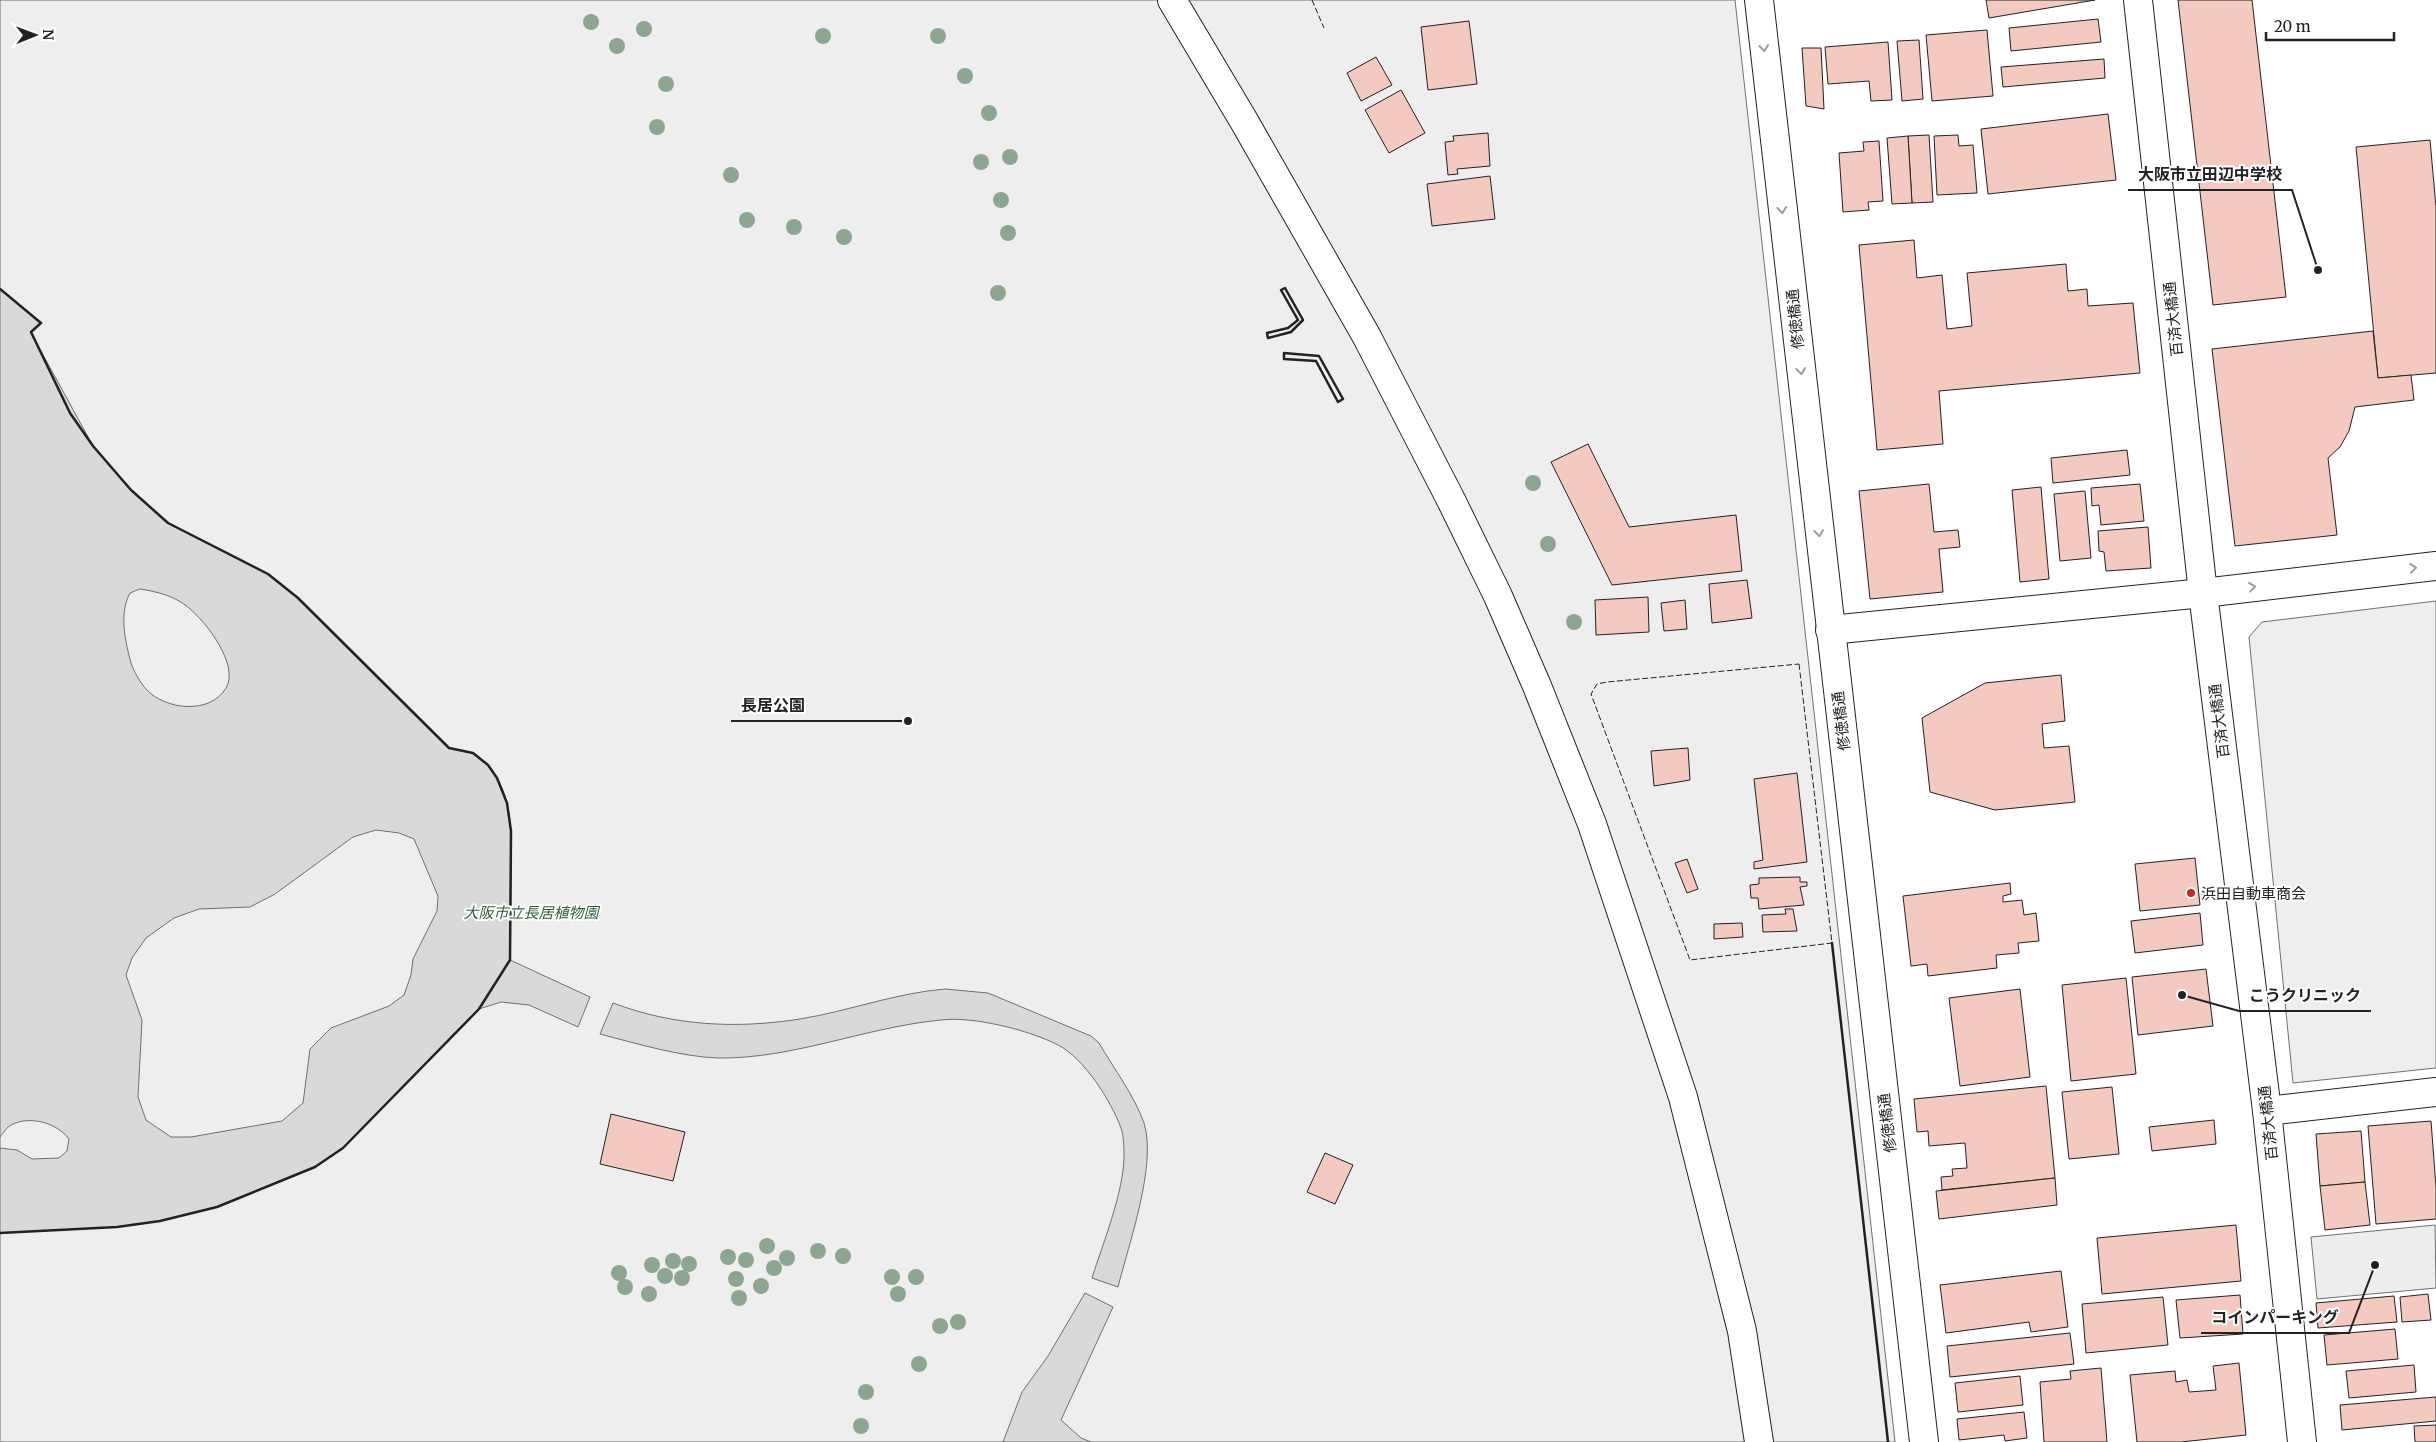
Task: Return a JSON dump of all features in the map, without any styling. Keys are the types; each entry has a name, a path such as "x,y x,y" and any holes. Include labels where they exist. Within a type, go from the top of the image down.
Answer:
{"street":[{"path":"1172,0 1244,121 1367,337 1498,596 1538,686 1592,824 1683,1097 1742,1331 1759,1442"},
{"name":"修徳橋通","path":"1759,0 1924,1442"},
{"name":"百済大橋通","path":"2138,0 2203,593 2267,1111 2302,1442"},
{"path":"1830,630 2203,593 2436,566"},
{"path":"2267,1111 2436,1092"}],"green space":[{"name":"大阪市立長居植物園","path":"0,0 1735,0 1895,1442 0,1442"},
{"path":"2436,601 2436,1068 2293,1083 2249,637 2262,622"}],"shaded area":[{"path":"0,289 41,323 31,333 93,446 131,490 168,523 268,574 298,598 449,748 472,753 489,766 505,796 511,830 510,960 590,997 578,1027 529,1005 501,1002 479,1009 343,1148 315,1167 217,1207 160,1221 117,1227 0,1233 0,1148 17,1150 32,1159 59,1158 67,1151 69,1139 58,1129 43,1122 35,1121 18,1122 11,1125 0,1137","holes":["140,589 170,596 179,601 188,607 207,627 216,640 228,666 229,678 226,688 219,697 199,706 175,705 164,702 146,689 135,673 131,663 124,627 125,609 130,593","376,830 399,833 414,839 438,896 437,911 413,959 411,975 404,995 389,1006 331,1028 310,1049 303,1103 282,1121 191,1137 171,1137 146,1120 138,1097 142,1020 126,975 132,958 146,938 174,918 199,909 250,907 275,894 353,837"]},
{"path":"945,989 988,993 1091,1036 1099,1043 1129,1092 1144,1123 1147,1140 1147,1160 1140,1204 1118,1287 1092,1278 1120,1187 1124,1158 1122,1131 1111,1105 1087,1070 1068,1051 1046,1039 1001,1025 954,1019 885,1029 774,1053 718,1058 658,1049 600,1034 613,1003 659,1017 682,1021 752,1024 800,1019 909,994"},
{"path":"2435,1225 2436,1288 2317,1299 2311,1237"},
{"path":"1085,1293 1113,1307 1061,1420 1081,1438 1091,1442 1003,1442 1022,1392 1048,1356"}],"building":[{"path":"1986,0 2095,0 1989,18"},
{"path":"2178,0 2252,0 2286,297 2213,305"},
{"path":"2098,19 2101,42 2011,51 2009,28"},
{"path":"1469,21 1477,84 1428,90 1421,27"},
{"path":"1987,30 1993,96 1932,101 1926,35"},
{"path":"1919,40 1923,99 1902,101 1897,41"},
{"path":"1888,42 1892,100 1871,101 1869,81 1828,84 1825,47"},
{"path":"1802,48 1821,48 1824,109 1806,106"},
{"path":"1376,57 1392,85 1361,101 1347,73"},
{"path":"2104,59 2105,78 2003,87 2001,67"},
{"path":"1401,90 1425,133 1389,153 1365,110"},
{"path":"2108,114 2116,180 1988,194 1981,129"},
{"path":"1488,133 1490,166 1457,169 1458,174 1448,175 1445,142 1454,141 1453,136"},
{"path":"1929,135 1933,202 1912,203 1908,136"},
{"path":"1958,135 1959,146 1973,145 1977,193 1937,195 1934,136"},
{"path":"1908,136 1912,203 1892,204 1887,138"},
{"path":"2430,140 2436,207 2436,373 2378,378 2356,147"},
{"path":"1879,141 1883,201 1868,202 1869,210 1843,212 1839,153 1864,151 1863,142"},
{"path":"1490,176 1495,219 1432,226 1427,184"},
{"path":"1914,240 1917,278 1942,275 1947,329 1972,326 1967,273 2066,264 2068,291 2087,289 2088,306 2133,303 2140,373 1939,391 1943,444 1877,450 1859,245"},
{"path":"2373,331 2378,378 2411,375 2414,400 2355,407 2349,431 2340,447 2328,458 2337,535 2235,546 2212,349"},
{"path":"1588,444 1629,527 1736,515 1742,571 1612,585 1551,462"},
{"path":"2127,450 2130,475 2053,483 2051,458"},
{"path":"1929,484 1934,532 1958,530 1960,547 1939,549 1943,592 1870,599 1859,491"},
{"path":"2140,484 2144,521 2101,525 2099,505 2092,506 2091,488"},
{"path":"2041,487 2049,579 2020,582 2012,490"},
{"path":"2085,491 2091,558 2060,561 2054,494"},
{"path":"2148,527 2151,568 2106,571 2104,552 2099,551 2098,531"},
{"path":"1747,580 1752,618 1712,623 1709,584"},
{"path":"1648,597 1649,632 1596,635 1595,600"},
{"path":"1685,600 1687,629 1664,631 1661,603"},
{"path":"2061,675 2065,721 2042,724 2044,748 2069,746 2075,802 1995,810 1930,792 1922,718 1985,683"},
{"path":"1688,748 1690,780 1654,786 1651,751"},
{"path":"1797,773 1807,862 1754,869 1754,862 1763,860 1754,779"},
{"path":"2195,858 2200,905 2140,911 2135,864"},
{"path":"1687,859 1698,889 1687,893 1675,863"},
{"path":"1800,877 1800,882 1807,882 1807,886 1800,887 1804,905 1759,909 1758,898 1751,898 1750,885 1759,884 1759,878"},
{"path":"2010,883 2011,894 2003,896 2003,902 2022,900 2024,915 2036,913 2039,941 2018,943 2019,953 1996,955 1997,968 1928,976 1927,964 1911,966 1903,896"},
{"path":"1785,909 1793,909 1797,931 1763,932 1762,915 1786,914"},
{"path":"2200,913 2203,945 2135,953 2131,921"},
{"path":"1742,923 1743,937 1714,939 1714,924"},
{"path":"2206,969 2213,1026 2138,1035 2132,977"},
{"path":"2126,978 2136,1074 2071,1081 2062,985"},
{"path":"2020,989 2030,1077 1960,1086 1949,998"},
{"path":"2046,1086 2055,1178 1942,1190 1941,1177 1953,1176 1952,1169 1967,1168 1965,1143 1929,1146 1928,1131 1917,1132 1914,1099"},
{"path":"2112,1087 2119,1154 2069,1159 2062,1092"},
{"path":"611,1114 685,1132 673,1181 600,1164"},
{"path":"2214,1120 2216,1144 2152,1151 2149,1127"},
{"path":"2431,1121 2436,1187 2436,1219 2376,1224 2368,1126"},
{"path":"2361,1131 2365,1182 2320,1186 2316,1134"},
{"path":"1325,1153 1353,1165 1335,1204 1307,1192"},
{"path":"2055,1178 2057,1205 1939,1219 1936,1191"},
{"path":"2365,1182 2370,1225 2325,1230 2320,1186"},
{"path":"2236,1225 2241,1281 2102,1294 2097,1238"},
{"path":"2061,1271 2068,1327 2031,1332 2029,1322 1946,1333 1940,1285"},
{"path":"2428,1294 2431,1320 2402,1322 2400,1297"},
{"path":"2240,1295 2243,1334 2180,1338 2176,1300"},
{"path":"2394,1296 2397,1322 2318,1328 2316,1303"},
{"path":"2163,1297 2168,1345 2086,1353 2082,1304"},
{"path":"2395,1329 2398,1359 2327,1365 2324,1335"},
{"path":"2070,1333 2074,1364 1950,1377 1947,1346"},
{"path":"2239,1363 2246,1435 2181,1442 2137,1442 2130,1375 2175,1371 2176,1382 2187,1380 2189,1392 2216,1390 2213,1366"},
{"path":"2414,1365 2416,1392 2349,1398 2346,1371"},
{"path":"2101,1368 2107,1442 2044,1442 2040,1382 2071,1379 2070,1371"},
{"path":"2020,1376 2023,1405 1958,1412 1955,1383"},
{"path":"2436,1397 2436,1421 2342,1430 2340,1405"},
{"path":"2024,1412 2027,1438 2005,1441 2004,1435 1959,1440 1957,1419"},
{"path":"2436,1425 2436,1442 2415,1442 2414,1426"}],"fence":[{"path":"1312,0 1324,28"},
{"path":"1799,664 1832,943 1690,960 1591,694 1597,684 1607,682 1799,664"}],"wall":[{"path":"1285,288 1303,320 1291,332 1268,338 1267,333 1288,328 1298,320 1281,290 1285,288"},
{"path":"0,289 41,323 31,332 70,413 93,446 131,490 168,523 268,574 298,598 449,748 473,753 488,765 497,778 507,803 511,831 510,960 479,1009 343,1148 315,1167 217,1207 160,1221 117,1227 0,1233"},
{"path":"1284,353 1319,356 1343,399 1338,402 1316,361 1284,359 1284,353"},
{"path":"1832,943 1888,1442"}],"place":[{"name":"大阪市立田辺中学校","path":"2318,270"},
{"name":"長居公園","path":"908,721"},
{"name":"浜田自動車商会","path":"2191,893"},
{"name":"こうクリニック","path":"2182,995"},
{"name":"コインパーキング","path":"2375,1265"}]}
